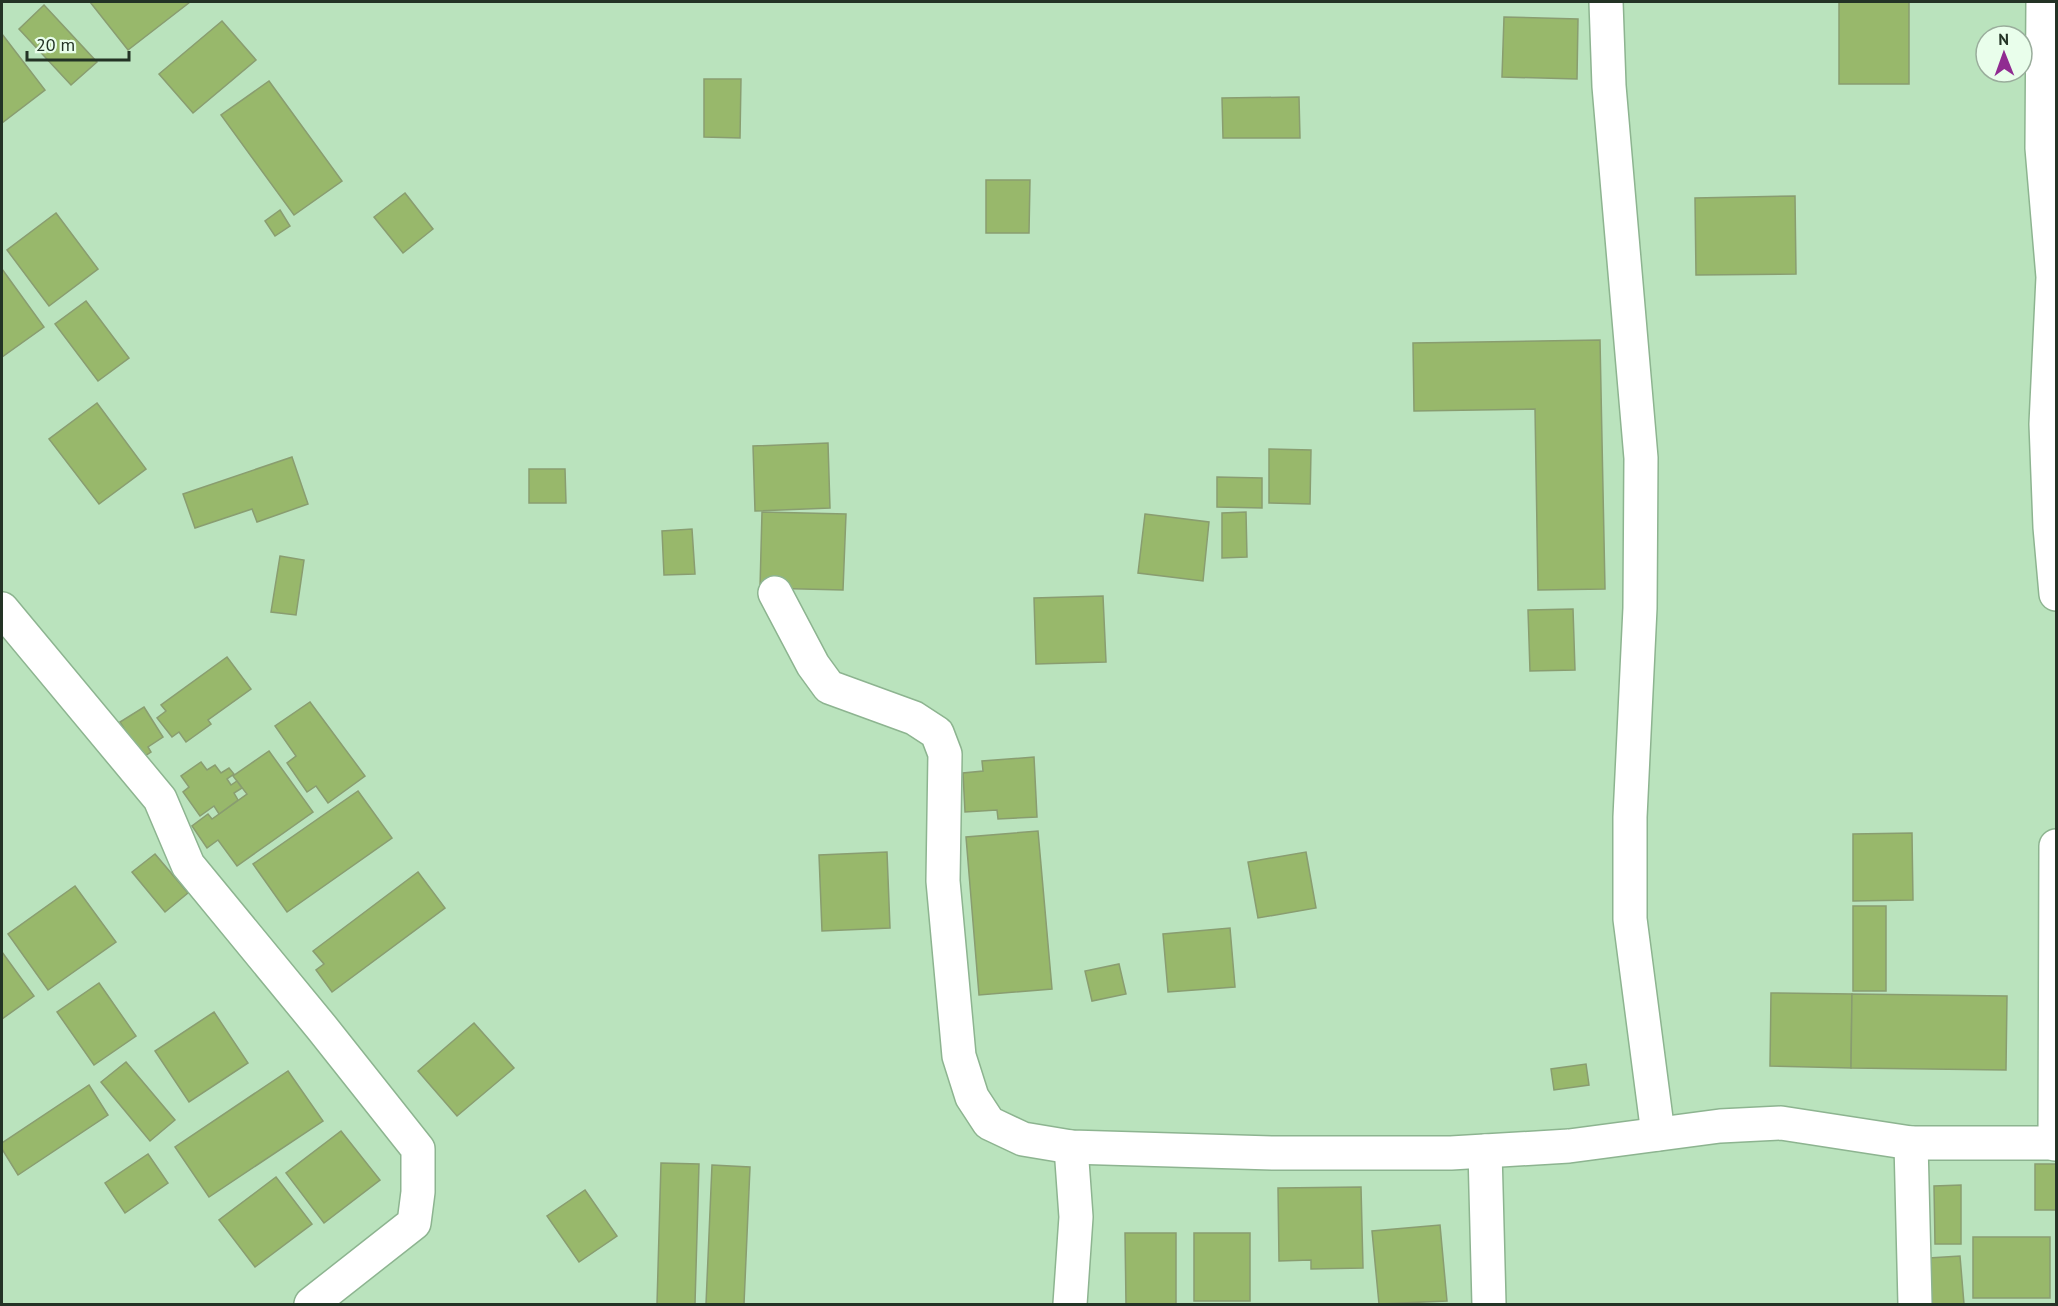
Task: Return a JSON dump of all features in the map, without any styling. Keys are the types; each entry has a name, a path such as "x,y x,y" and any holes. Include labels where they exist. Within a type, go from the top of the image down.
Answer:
{"street":[{"path":"1606,2 1609,86 1641,458 1640,608 1630,817 1630,919 1658,1134"},
{"path":"2043,2 2042,148 2055,277 2046,424 2050,527 2056,594"},
{"path":"775,592 813,665 829,687 914,718 937,733 945,754 943,881 959,1056 972,1097 989,1123 1023,1139 1071,1147 1273,1153 1485,1151 1569,1146 1720,1126 1781,1123 1911,1143 2056,1143 2056,846"},
{"path":"2,609 160,799 188,865 418,1149 418,1192 414,1223 311,1305"},
{"path":"1911,1143 1915,1305"},
{"path":"1070,1305 1076,1217 1071,1147"},
{"path":"1485,1151 1489,1305"}],"building":[{"path":"90,2 190,2 128,50"},
{"path":"1839,2 1909,2 1909,84 1839,84"},
{"path":"44,5 97,62 71,85 19,29"},
{"path":"1504,17 1578,19 1577,79 1502,77"},
{"path":"222,21 256,60 193,113 159,74"},
{"path":"2,34 45,90 2,123"},
{"path":"704,79 741,79 740,138 704,137"},
{"path":"269,81 342,181 294,215 221,115"},
{"path":"1299,97 1300,138 1223,138 1222,98"},
{"path":"986,180 1030,180 1029,233 986,233"},
{"path":"405,193 433,229 403,253 374,217"},
{"path":"1795,196 1796,274 1696,275 1695,198"},
{"path":"280,210 290,226 275,236 265,221"},
{"path":"56,213 98,269 49,306 7,250"},
{"path":"2,269 44,327 2,357"},
{"path":"86,301 129,358 98,381 55,324"},
{"path":"1600,340 1605,589 1538,590 1535,409 1414,411 1413,343"},
{"path":"97,403 146,469 99,504 49,439"},
{"path":"828,443 830,508 755,511 753,446"},
{"path":"1269,449 1311,450 1310,504 1269,503"},
{"path":"292,457 308,504 257,522 252,509 195,528 183,494"},
{"path":"529,469 565,469 566,503 529,503"},
{"path":"1217,477 1262,478 1262,508 1217,507"},
{"path":"762,512 846,514 843,590 760,588"},
{"path":"1246,512 1247,557 1222,558 1222,513"},
{"path":"1145,514 1209,522 1203,581 1138,573"},
{"path":"692,529 695,574 664,575 662,531"},
{"path":"280,556 304,560 296,615 271,612"},
{"path":"1103,596 1106,662 1036,664 1034,598"},
{"path":"1573,609 1575,670 1530,671 1528,610"},
{"path":"227,657 251,689 208,720 211,724 186,742 179,732 172,737 157,718 166,711 161,705"},
{"path":"310,702 365,776 328,803 316,786 307,792 287,763 296,756 275,726"},
{"path":"144,707 163,737 148,747 151,752 142,758 120,722"},
{"path":"269,751 313,812 237,866 218,840 207,848 192,826 208,814 212,819 247,794 233,776"},
{"path":"1034,757 1037,817 998,819 997,810 965,812 963,773 983,771 982,761"},
{"path":"201,762 207,770 215,765 221,773 229,768 234,774 227,779 231,785 237,781 242,788 234,793 238,800 219,814 214,806 200,816 183,792 189,787 181,776"},
{"path":"358,791 392,838 287,912 253,864"},
{"path":"1038,831 1052,989 979,995 966,837"},
{"path":"1912,833 1913,900 1853,901 1853,834"},
{"path":"887,852 890,928 822,931 819,855"},
{"path":"1306,852 1316,908 1258,918 1248,862"},
{"path":"155,854 188,893 165,912 132,872"},
{"path":"418,872 445,908 332,992 316,970 324,964 313,951"},
{"path":"75,886 116,942 48,990 8,934"},
{"path":"1853,906 1886,906 1886,991 1853,991"},
{"path":"1230,928 1235,987 1168,992 1163,934"},
{"path":"2,952 34,996 2,1019"},
{"path":"1119,964 1126,994 1092,1001 1085,971"},
{"path":"99,983 136,1036 94,1065 57,1012"},
{"path":"1771,993 1852,994 1851,1068 1770,1066"},
{"path":"1852,994 2007,996 2006,1070 1851,1068"},
{"path":"214,1012 248,1063 189,1102 155,1051"},
{"path":"474,1023 514,1068 457,1116 418,1071"},
{"path":"126,1062 175,1120 150,1141 101,1082"},
{"path":"1586,1064 1589,1085 1554,1090 1551,1069"},
{"path":"288,1071 323,1121 209,1197 175,1147"},
{"path":"89,1085 108,1115 18,1175 2,1149 2,1143"},
{"path":"341,1131 380,1180 324,1223 286,1173"},
{"path":"148,1154 168,1183 125,1213 105,1183"},
{"path":"661,1163 699,1164 695,1304 657,1304"},
{"path":"2035,1164 2056,1164 2056,1210 2035,1210"},
{"path":"712,1165 750,1167 744,1304 706,1304"},
{"path":"276,1177 312,1224 255,1267 219,1220"},
{"path":"1961,1185 1961,1244 1935,1244 1934,1186"},
{"path":"1361,1187 1363,1268 1311,1269 1311,1260 1279,1261 1278,1188"},
{"path":"585,1190 617,1236 579,1262 547,1216"},
{"path":"1440,1225 1447,1301 1379,1304 1372,1231"},
{"path":"1125,1233 1176,1233 1176,1304 1126,1304"},
{"path":"1194,1233 1250,1233 1250,1301 1194,1301"},
{"path":"1973,1237 2050,1237 2050,1298 1973,1298"},
{"path":"1960,1256 1964,1304 1932,1304 1929,1258"}]}
